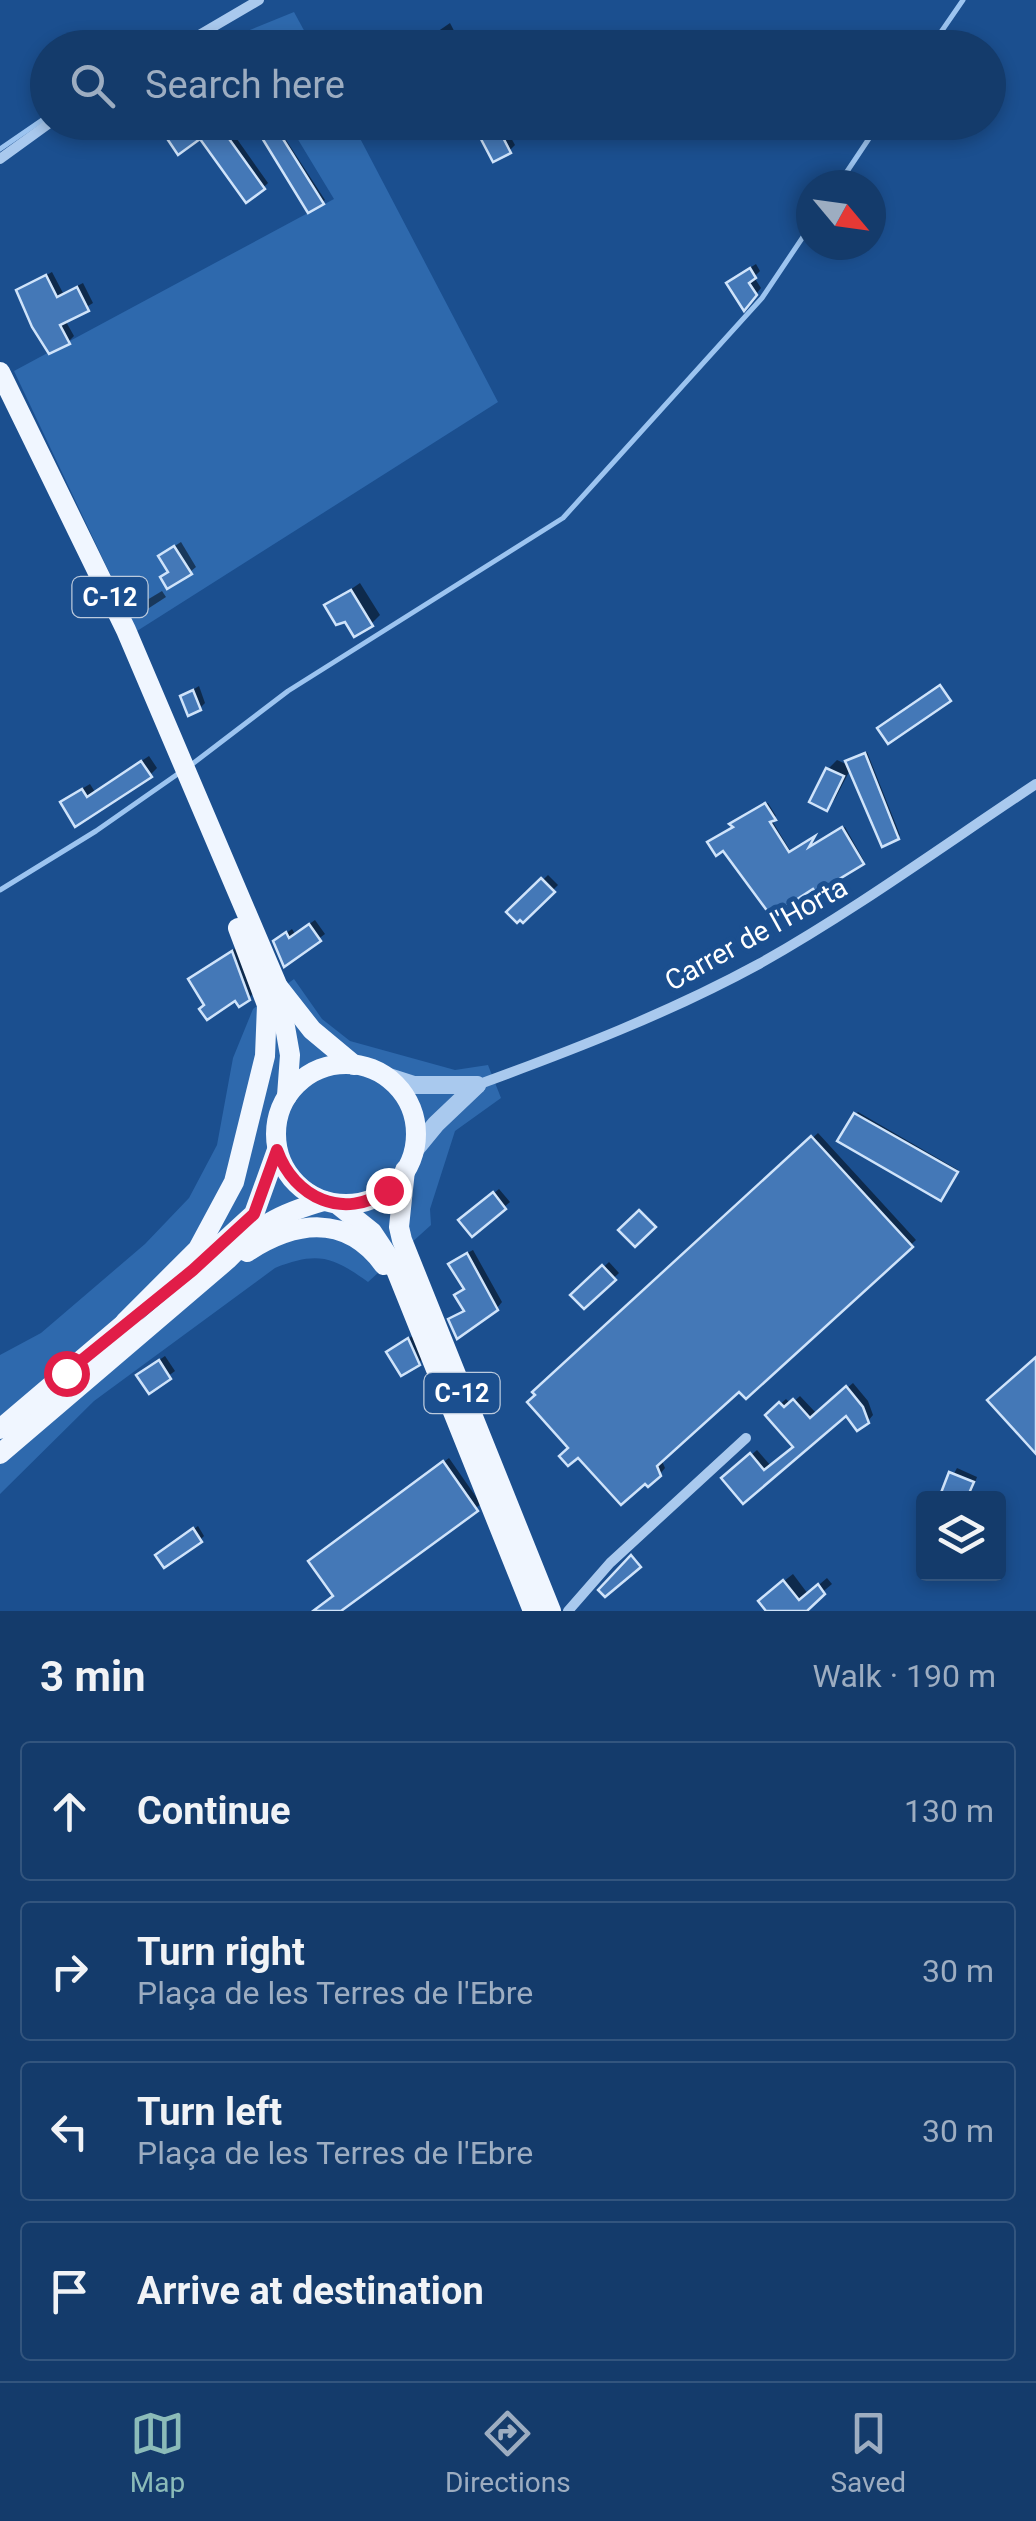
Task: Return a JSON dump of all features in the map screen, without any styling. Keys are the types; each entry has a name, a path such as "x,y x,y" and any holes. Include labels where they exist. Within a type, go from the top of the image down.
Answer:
{"main road":[{"name":"C-12","path":"0,372 126,630 278,986 290,1055 288,1096 277,1122 277,1150 294,1182 331,1202 372,1232 384,1248 533,1611"},
{"path":"125,1322 198,1250 211,1230 234,1182 256,1097 265,1056 267,1004 230,909 227,868"},
{"name":"C-12","path":"278,986 312,1030 354,1065 383,1075 404,1096 412,1113 416,1132 399,1227 402,1240 551,1611"},
{"path":"288,1096 316,1071 354,1065"},
{"path":"0,1430 125,1322 193,1270 254,1214 277,1150"},
{"path":"0,1454 269,1221 284,1212 331,1202 357,1204 376,1197 393,1186 409,1161"},
{"path":"227,1260 282,1232 305,1225 341,1232 359,1240 381,1260 412,1314"}],"street":[{"path":"207,30 258,0"},
{"path":"0,158 30,137"},
{"name":"Carrer de l'Horta","path":"477,1086 660,1012 758,964 851,908 1036,784"},
{"path":"383,1075 414,1085 477,1086"},
{"path":"409,1161 436,1124 477,1086"},
{"path":"568,1611 610,1562 746,1438"}],"shaded area":[{"path":"294,12 304,30 250,30"},
{"path":"298,140 361,140 498,402 137,631 14,371 334,199"},
{"path":"294,979 322,1019 350,1041 455,1070 488,1065 501,1098 455,1131 430,1209 431,1225 368,1282 324,1259 275,1268 94,1401 0,1494 0,1355 41,1333 145,1244 189,1198 217,1145 233,1058 253,1009"}],"building":[{"path":"168,140 199,140 178,155"},
{"path":"201,140 230,140 265,189 246,203"},
{"path":"263,140 284,140 324,204 308,213"},
{"path":"481,140 504,140 511,153 493,162"},
{"path":"750,268 756,278 749,283 757,295 744,311 726,283"},
{"path":"46,275 57,297 77,287 89,311 60,325 70,344 49,354 16,290"},
{"path":"174,546 192,574 167,589 160,577 168,572 158,556"},
{"path":"351,590 373,626 354,637 345,622 336,625 324,605"},
{"path":"940,685 951,701 888,744 877,728"},
{"path":"193,690 201,710 188,716 180,696"},
{"path":"865,753 899,839 882,847 845,761"},
{"path":"141,761 152,777 75,827 60,802 82,789 87,797"},
{"path":"826,768 844,776 827,811 809,802"},
{"path":"765,803 776,820 770,822 789,852 815,836 809,847 842,827 864,864 816,893 813,889 771,916 723,851 716,856 707,842"},
{"path":"541,878 555,892 523,923 517,923 506,912"},
{"path":"309,924 321,941 284,967 273,941 286,932 289,938"},
{"path":"232,951 250,1000 239,1007 235,1001 207,1020 199,1009 204,1005 188,979"},
{"path":"854,1113 958,1172 941,1201 837,1141"},
{"path":"811,1136 913,1247 746,1399 739,1392 657,1466 661,1476 621,1505 578,1458 568,1466 559,1456 568,1448 527,1402 535,1395 532,1392"},
{"path":"493,1192 506,1209 472,1237 458,1220"},
{"path":"639,1210 656,1227 635,1247 618,1230"},
{"path":"467,1253 498,1310 457,1339 448,1319 464,1311 454,1295 464,1289 448,1264"},
{"path":"602,1265 616,1280 584,1309 570,1295"},
{"path":"408,1338 420,1365 401,1376 386,1352"},
{"path":"1036,1357 1036,1454 987,1400"},
{"path":"159,1360 171,1379 149,1394 136,1375"},
{"path":"846,1386 863,1407 869,1423 857,1431 846,1416 743,1504 721,1478 750,1453 764,1470 793,1447 765,1415 779,1402 784,1407 793,1399 810,1418"},
{"path":"443,1461 478,1511 341,1611 313,1611 333,1596 308,1561"},
{"path":"949,1472 974,1482 970,1491 942,1491"},
{"path":"193,1528 202,1542 164,1568 155,1555"},
{"path":"631,1555 641,1567 605,1597 598,1590"},
{"path":"783,1580 799,1600 818,1584 825,1594 807,1611 766,1611 758,1601"}],"waterway":[{"path":"942,30 963,0"},
{"path":"0,149 30,128"},
{"path":"848,170 868,140"},
{"path":"191,765 288,691 563,518 762,298 796,247"},
{"path":"0,890 96,831 182,771"}],"route":[{"path":"66,1373 193,1270 254,1214 277,1150 294,1182 324,1201 357,1204 388,1190"}]}
